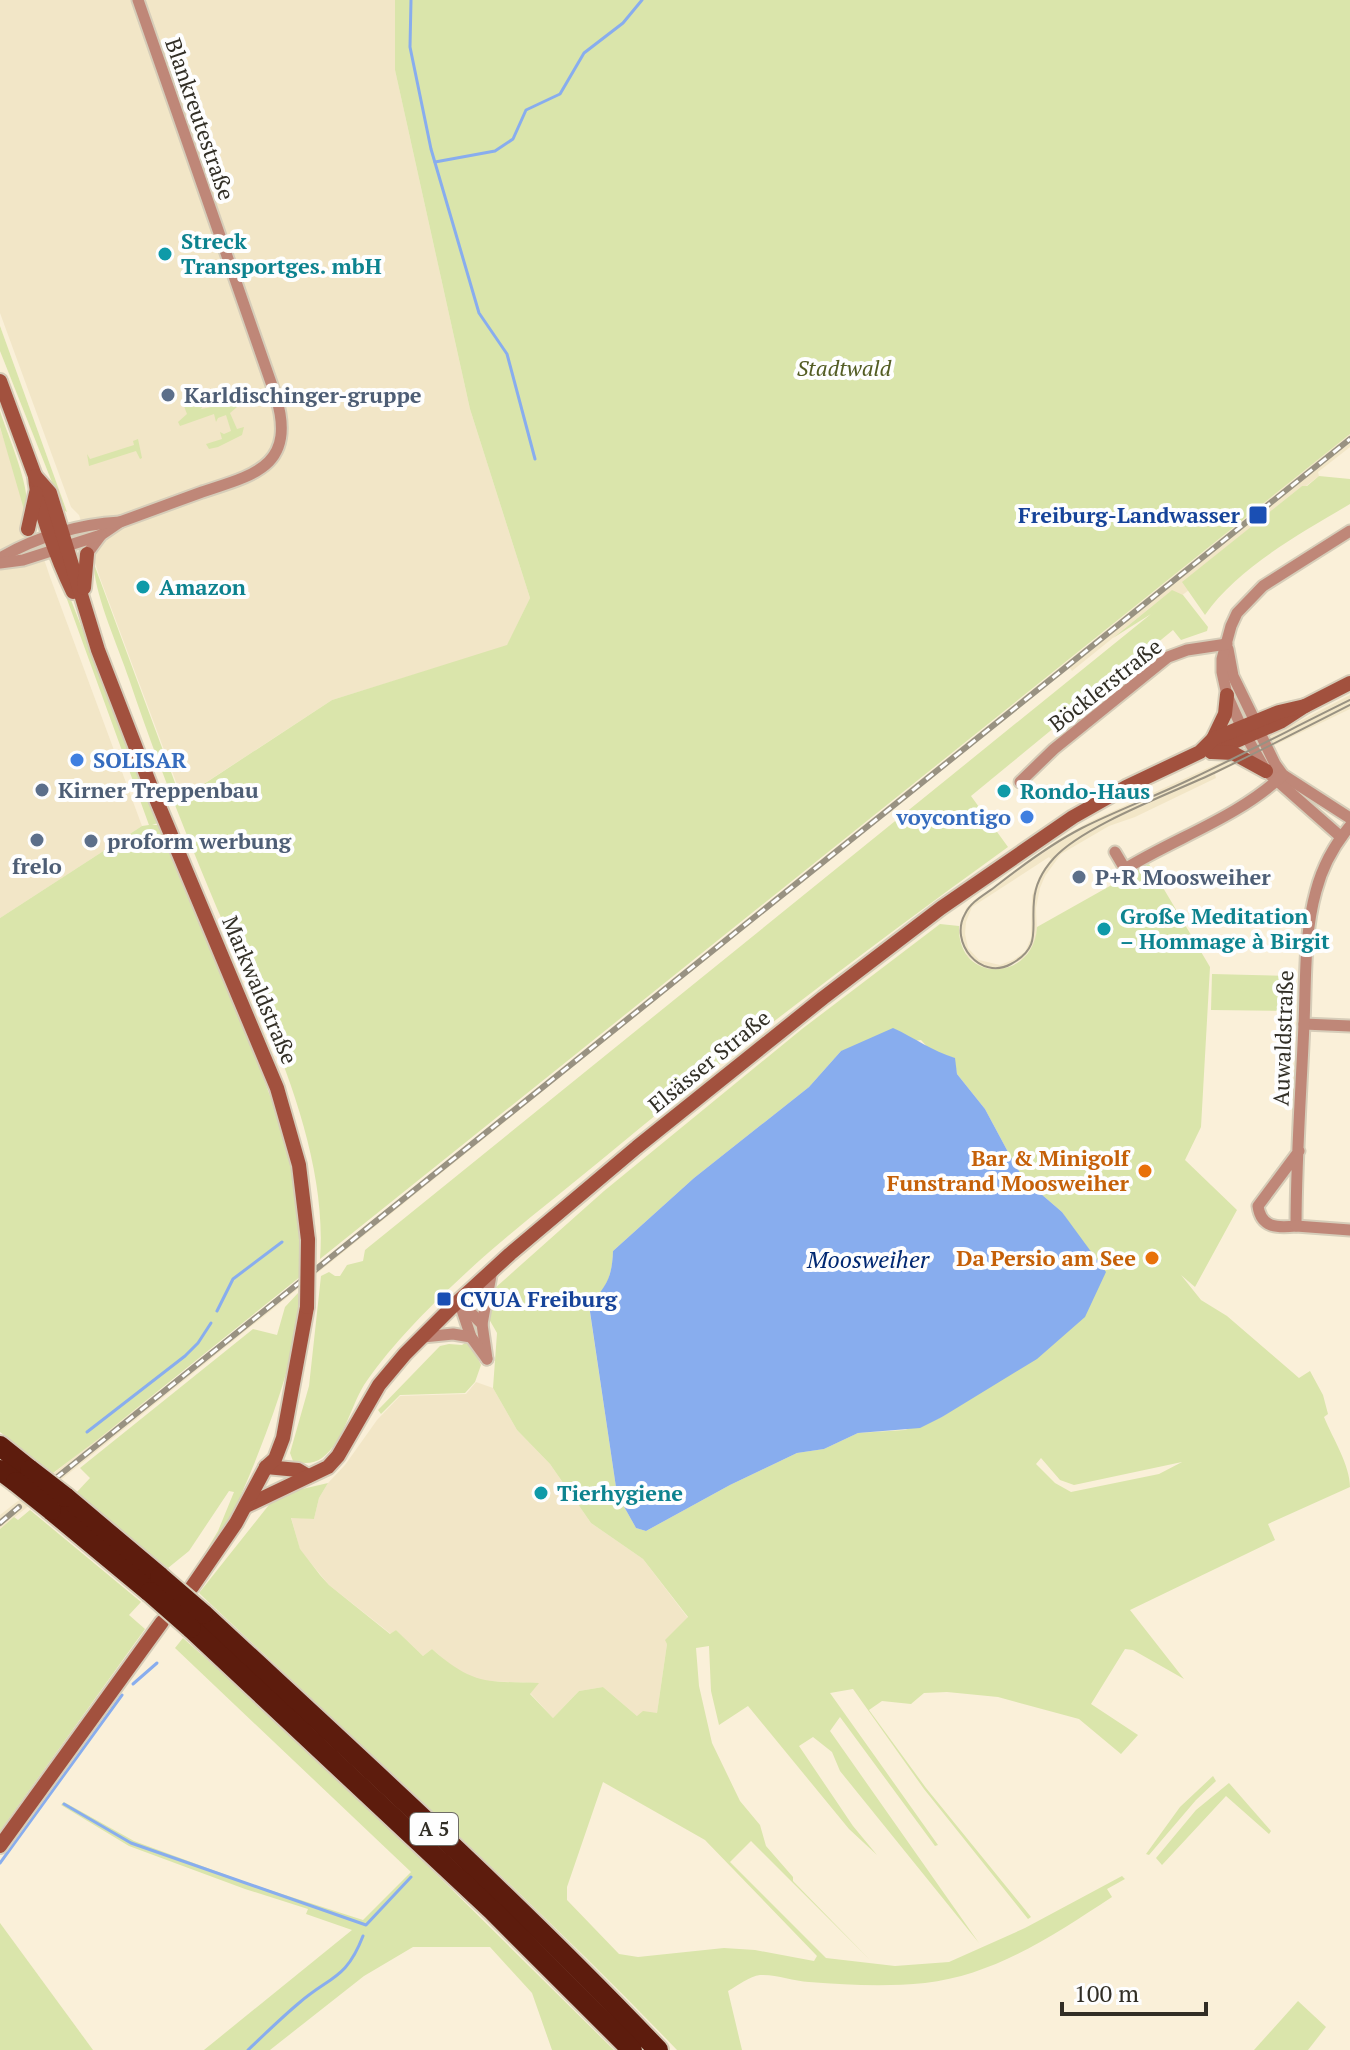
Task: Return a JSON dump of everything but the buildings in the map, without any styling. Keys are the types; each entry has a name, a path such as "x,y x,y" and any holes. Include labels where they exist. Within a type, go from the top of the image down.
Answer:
{"highway":[{"name":"A 5","path":"0,1446 15,1474 58,1504 155,1585 475,1868 658,2050"},
{"name":"A 5","path":"197,1621 632,2050"}],"main road":[{"name":"Markwaldstraße","path":"0,381 35,476 36,493 60,540"},
{"name":"Markwaldstraße","path":"35,476 50,493 74,593 82,600 151,787 277,1088 299,1165 308,1240 307,1307 279,1448 246,1506 192,1587"},
{"path":"28,529 36,493"},
{"path":"82,600 87,554"},
{"name":"Elsässer Straße","path":"246,1506 328,1467 338,1456 375,1392 405,1354 492,1270 671,1119 941,908 1082,811 1250,729 1282,721 1350,683"},
{"path":"1227,695 1225,714 1208,748 1233,753 1275,776"},
{"path":"266,1467 298,1470 308,1476"},
{"path":"266,1467 275,1479 290,1483"},
{"path":"0,1846 162,1622"}],"street":[{"name":"Blankreutestraße","path":"87,554 101,535 120,522 256,474 273,456 281,432 276,397 138,0"},
{"name":"Blankreutestraße","path":"60,540 93,523 120,522"},
{"path":"0,560 13,550 28,529"},
{"path":"1115,852 1125,869 1244,807 1275,776 1275,764 1227,695 1223,683 1222,659 1231,626 1247,601 1292,566 1350,531"},
{"name":"Blankreutestraße","path":"60,540 101,535"},
{"path":"13,550 60,540"},
{"path":"0,560 23,560 60,540"},
{"name":"Böcklerstraße","path":"1020,782 1054,749 1168,657 1209,644 1227,644"},
{"path":"1227,644 1233,676 1250,729 1275,776 1341,837"},
{"path":"1275,776 1350,818"},
{"name":"Auwaldstraße","path":"1296,1226 1311,911 1323,872 1350,826"},
{"path":"1304,1024 1350,1026"},
{"path":"1299,1151 1258,1206 1260,1216 1267,1225 1281,1228 1296,1226 1350,1230"},
{"path":"459,1301 471,1337 487,1359 482,1324 492,1270"},
{"path":"459,1301 482,1324"},
{"path":"423,1337 453,1334 471,1337"}],"shaded area":[{"path":"0,0 395,0 395,70 470,409 530,598 507,646 332,700 182,798 79,515 71,507 0,313"},
{"path":"0,428 50,577 142,826 0,918"},
{"path":"1350,434 1350,447 1318,472 1319,476 1302,486 1183,582 1189,590 1181,596 1171,591 1072,671 1069,667 0,1529 0,1515 191,1366"},
{"path":"1350,695 1350,709 1215,774 1216,778 1135,817 1109,826 1061,854 1040,888 1036,908 1037,933 1034,945 1023,959 1000,970 980,966 967,956 959,933 966,908 1056,841 1089,822 1221,762","holes":["1049,857 1051,859 1039,877 1032,896 1031,938 1025,952 1000,965 979,960 968,948 965,934 972,907"]},
{"path":"476,1382 493,1388 517,1430 550,1464 591,1523 643,1559 688,1618 667,1644 657,1713 637,1716 603,1687 579,1691 553,1718 530,1693 538,1683 481,1681 455,1669 432,1649 423,1656 396,1630 391,1634 329,1585 300,1550 291,1517 314,1519 319,1498 328,1483 377,1420 400,1396 466,1394"}],"green space":[{"name":"Stadtwald","path":"395,0 1350,0 1350,434 320,1259 320,1215 303,1124 271,1033 204,878 160,765 103,608 94,564 181,799 332,700 507,645 530,598 470,409 395,70"},
{"path":"0,326 67,512 63,510 0,351"},
{"path":"206,396 201,409 236,402 237,407 230,413 237,429 244,427 242,435 209,449 206,444 222,439 220,432 231,431 226,415 216,422 214,414 180,426 178,422 187,414 182,401"},
{"path":"0,411 23,478 27,504 25,513 0,427"},
{"path":"138,439 142,458 136,451 89,466 87,454 90,459 134,445 133,441"},
{"path":"1319,476 1350,479 1350,504 1291,539 1252,567 1218,598 1205,615 1182,582 1302,486 1307,486"},
{"path":"56,569 158,823 152,825 158,825 276,1112 295,1183 301,1276 53,1473 0,1432 0,918 142,826 149,825"},
{"path":"1172,590 1183,595 1208,627 1207,631 1181,640 1173,630 971,796 1008,847 750,1040 488,1253 429,1308 383,1360 364,1385 330,1451 316,1461 293,1461 290,1453 309,1386 321,1276 329,1272 340,1276 347,1265 363,1261 365,1250 1151,614 1113,638"},
{"path":"1149,864 1210,967 1201,1127 1185,1160 1237,1210 1195,1287 1181,1275 1201,1300 1227,1316 1299,1378 1310,1371 1323,1395 1328,1414 1324,1417 1344,1461 1350,1487 1268,1524 1275,1540 1130,1610 1184,1679 1133,1650 1125,1649 1091,1704 1138,1735 1121,1754 1079,1719 998,1697 924,1693 911,1704 882,1701 869,1710 926,1788 1031,1917 1028,1919 924,1789 853,1689 830,1693 938,1845 935,1846 840,1717 830,1731 979,1943 840,1771 832,1752 813,1737 799,1746 853,1826 877,1855 849,1829 748,1706 719,1725 711,1691 709,1646 696,1648 699,1686 712,1743 740,1801 760,1825 766,1846 793,1877 793,1881 870,1960 751,1841 730,1862 826,1958 895,1966 949,1962 1025,1928 1122,1876 1125,1879 1107,1889 1112,1897 1046,1939 1000,1962 951,1979 925,1983 853,1985 766,1975 752,1977 728,1991 742,2050 677,2050 500,1875 199,1593 272,1501 285,1493 328,1483 319,1498 314,1519 291,1518 300,1549 329,1585 390,1634 396,1630 423,1656 432,1649 459,1670 482,1679 539,1683 530,1694 553,1718 579,1691 603,1687 637,1716 643,1711 657,1713 667,1644 665,1640 688,1617 643,1559 591,1523 550,1464 517,1430 493,1388 497,1333 489,1319 495,1288 604,1191 802,1029 940,924 959,926 962,945 970,959 982,967 996,969 1010,966 1023,958 1033,945 1037,927","holes":["921,1040 931,1051 954,1058 957,1074 985,1109 1026,1181 1062,1212 1080,1240 957,1406 942,1417 905,1430 858,1433 824,1449 797,1453 646,1531 636,1528 617,1494 589,1306 607,1281 613,1251 694,1178 809,1087 841,1051","1041,1458 1060,1480 1074,1485 1182,1462 1159,1474 1071,1492 1055,1483 1036,1464","603,1782 705,1840 817,1956 814,1961 755,1950 724,1948 638,1957 619,1954 567,1900 567,1887"]},
{"path":"1212,974 1295,976 1294,1011 1211,1010"},
{"path":"298,1293 299,1313 288,1365 243,1496 196,1573 194,1571 218,1531 234,1492 229,1491 189,1551 168,1568 76,1493 90,1478 80,1468 253,1329 277,1335 285,1307"},
{"path":"465,1343 473,1348 481,1365 475,1382 465,1393 400,1395 381,1414 378,1410 440,1346"},
{"path":"30,1510 141,1602 129,1615 145,1629 0,1831 0,1529 14,1517 18,1520"},
{"path":"183,1638 332,1771 614,2050 552,2050 532,1993 490,1947 413,1947 364,1976 270,2050 204,2050 352,1930 306,1914 308,1909 129,1846 61,1805 64,1802 134,1841 248,1883 363,1920 411,1872 175,1648"},
{"path":"1213,1776 1216,1781 1149,1855 1146,1854 1180,1807"},
{"path":"1229,1783 1271,1831 1269,1834 1226,1796 1162,1865 1156,1858 1196,1810"},
{"path":"0,1923 93,2050 0,2050"},
{"path":"1298,2001 1326,2027 1308,2050 1254,2050"}],"water":[{"name":"Moosweiher","path":"893,1028 955,1058 957,1074 985,1109 1026,1181 1062,1212 1106,1272 1085,1317 1037,1359 920,1428 858,1433 824,1449 797,1453 646,1531 636,1528 617,1494 589,1305 607,1281 613,1251 694,1178 809,1087 841,1051"}],"waterway":[{"path":"411,0 410,47 431,149 479,313 507,354 535,459"},
{"path":"435,162 495,151 513,139 526,110 560,94 584,53 623,23 642,0"},
{"path":"217,1311 233,1279 282,1242"},
{"path":"87,1432 185,1356 211,1323"},
{"path":"133,1684 157,1663"},
{"path":"0,1863 122,1695"},
{"path":"64,1804 131,1843 366,1925 411,1877"},
{"path":"248,2050 299,2003 336,1976 350,1961 363,1936"}],"tram line":[{"path":"1350,700 1193,778 1082,828 1049,848 971,905 961,925 964,947 970,956 988,967 999,968 1021,958 1033,937 1033,911 1040,878 1054,858 1068,846 1107,822 1350,705"}],"railway":[{"path":"56,1478 1350,439"},
{"path":"0,1523 19,1507"}],"place":[{"name":"Streck Transportges. mbH","path":"165,254"},
{"name":"Karldischinger-gruppe","path":"168,395"},
{"name":"Freiburg-Landwasser","path":"1258,515"},
{"name":"Amazon","path":"143,587"},
{"name":"SOLISAR","path":"77,760"},
{"name":"Kirner Treppenbau","path":"42,790"},
{"name":"Rondo-Haus","path":"1004,791"},
{"name":"voycontigo","path":"1027,817"},
{"name":"frelo","path":"37,840"},
{"name":"proform werbung","path":"91,841"},
{"name":"P+R Moosweiher","path":"1079,877"},
{"name":"Große Meditation – Hommage à Birgit","path":"1104,929"},
{"name":"Bar & Minigolf Funstrand Moosweiher","path":"1145,1171"},
{"name":"Da Persio am See","path":"1152,1258"},
{"name":"CVUA Freiburg","path":"444,1299"},
{"name":"Tierhygiene","path":"541,1493"}]}
